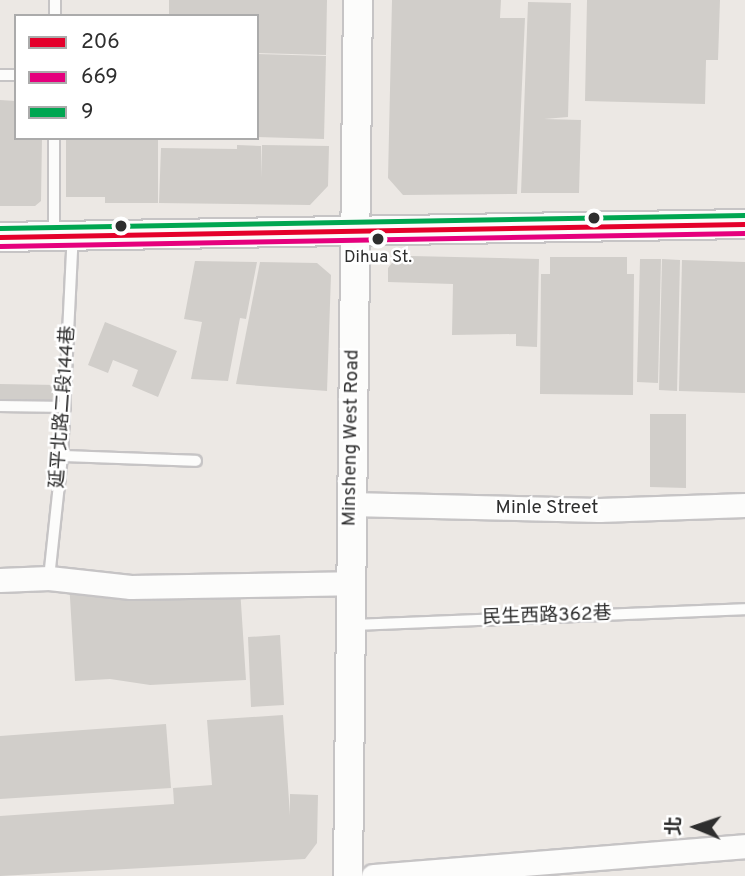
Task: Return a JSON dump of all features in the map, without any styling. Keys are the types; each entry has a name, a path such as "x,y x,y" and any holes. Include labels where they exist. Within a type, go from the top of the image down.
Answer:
{"street":[{"name":"Minsheng West Road","path":"348,876 350,504 358,0"},
{"path":"0,237 745,224"},
{"name":"Minle Street","path":"350,504 574,509 745,505"},
{"path":"0,580 49,578 131,587 350,583"},
{"path":"373,876 745,846"}],"lane":[{"name":"延平北路二段144巷","path":"49,578 65,407 64,235 54,140"},
{"path":"0,406 65,407"},
{"path":"62,456 196,461"},
{"name":"民生西路362巷","path":"350,625 745,609"}],"building":[{"path":"169,0 327,0 326,55 259,53 259,14 169,14"},
{"path":"392,0 501,0 500,18 525,18 517,194 403,195 388,178"},
{"path":"587,0 720,0 718,60 706,60 705,104 585,101"},
{"path":"528,2 571,3 568,117 544,119 581,120 579,193 521,193"},
{"path":"259,54 326,56 324,139 259,137"},
{"path":"0,100 14,101 14,140 42,140 41,201 35,206 0,206"},
{"path":"66,140 158,140 158,203 105,203 105,197 66,197"},
{"path":"237,145 261,146 261,178 262,145 329,146 328,186 310,205 159,203 161,148 237,149"},
{"path":"411,256 539,259 537,347 516,346 516,334 452,335 453,284 388,282 388,268 395,259"},
{"path":"550,257 627,257 627,274 634,274 633,395 540,394 541,274 550,274"},
{"path":"640,259 661,259 658,383 637,382"},
{"path":"662,259 680,260 677,391 659,390"},
{"path":"682,260 745,262 745,393 679,391"},
{"path":"195,261 257,262 246,319 240,318 228,381 191,379 202,322 184,319"},
{"path":"260,262 317,263 331,275 327,391 236,384"},
{"path":"105,322 177,351 158,397 132,386 138,370 113,360 108,373 88,365"},
{"path":"0,384 57,385 56,405 0,403"},
{"path":"650,414 686,414 686,488 650,487"},
{"path":"69,581 240,588 246,680 150,685 110,679 75,681"},
{"path":"280,635 284,705 251,707 248,637"},
{"path":"283,715 290,815 290,794 318,795 317,843 305,859 0,876 0,816 174,804 173,788 212,785 207,720"},
{"path":"166,724 171,788 0,799 0,736"}],"transit line":[{"name":"9","path":"0,228 745,215"},
{"name":"206","path":"0,237 745,224"},
{"name":"669","path":"0,246 745,233"}],"place":[{"name":"Dihua St.","path":"378,239"}]}
